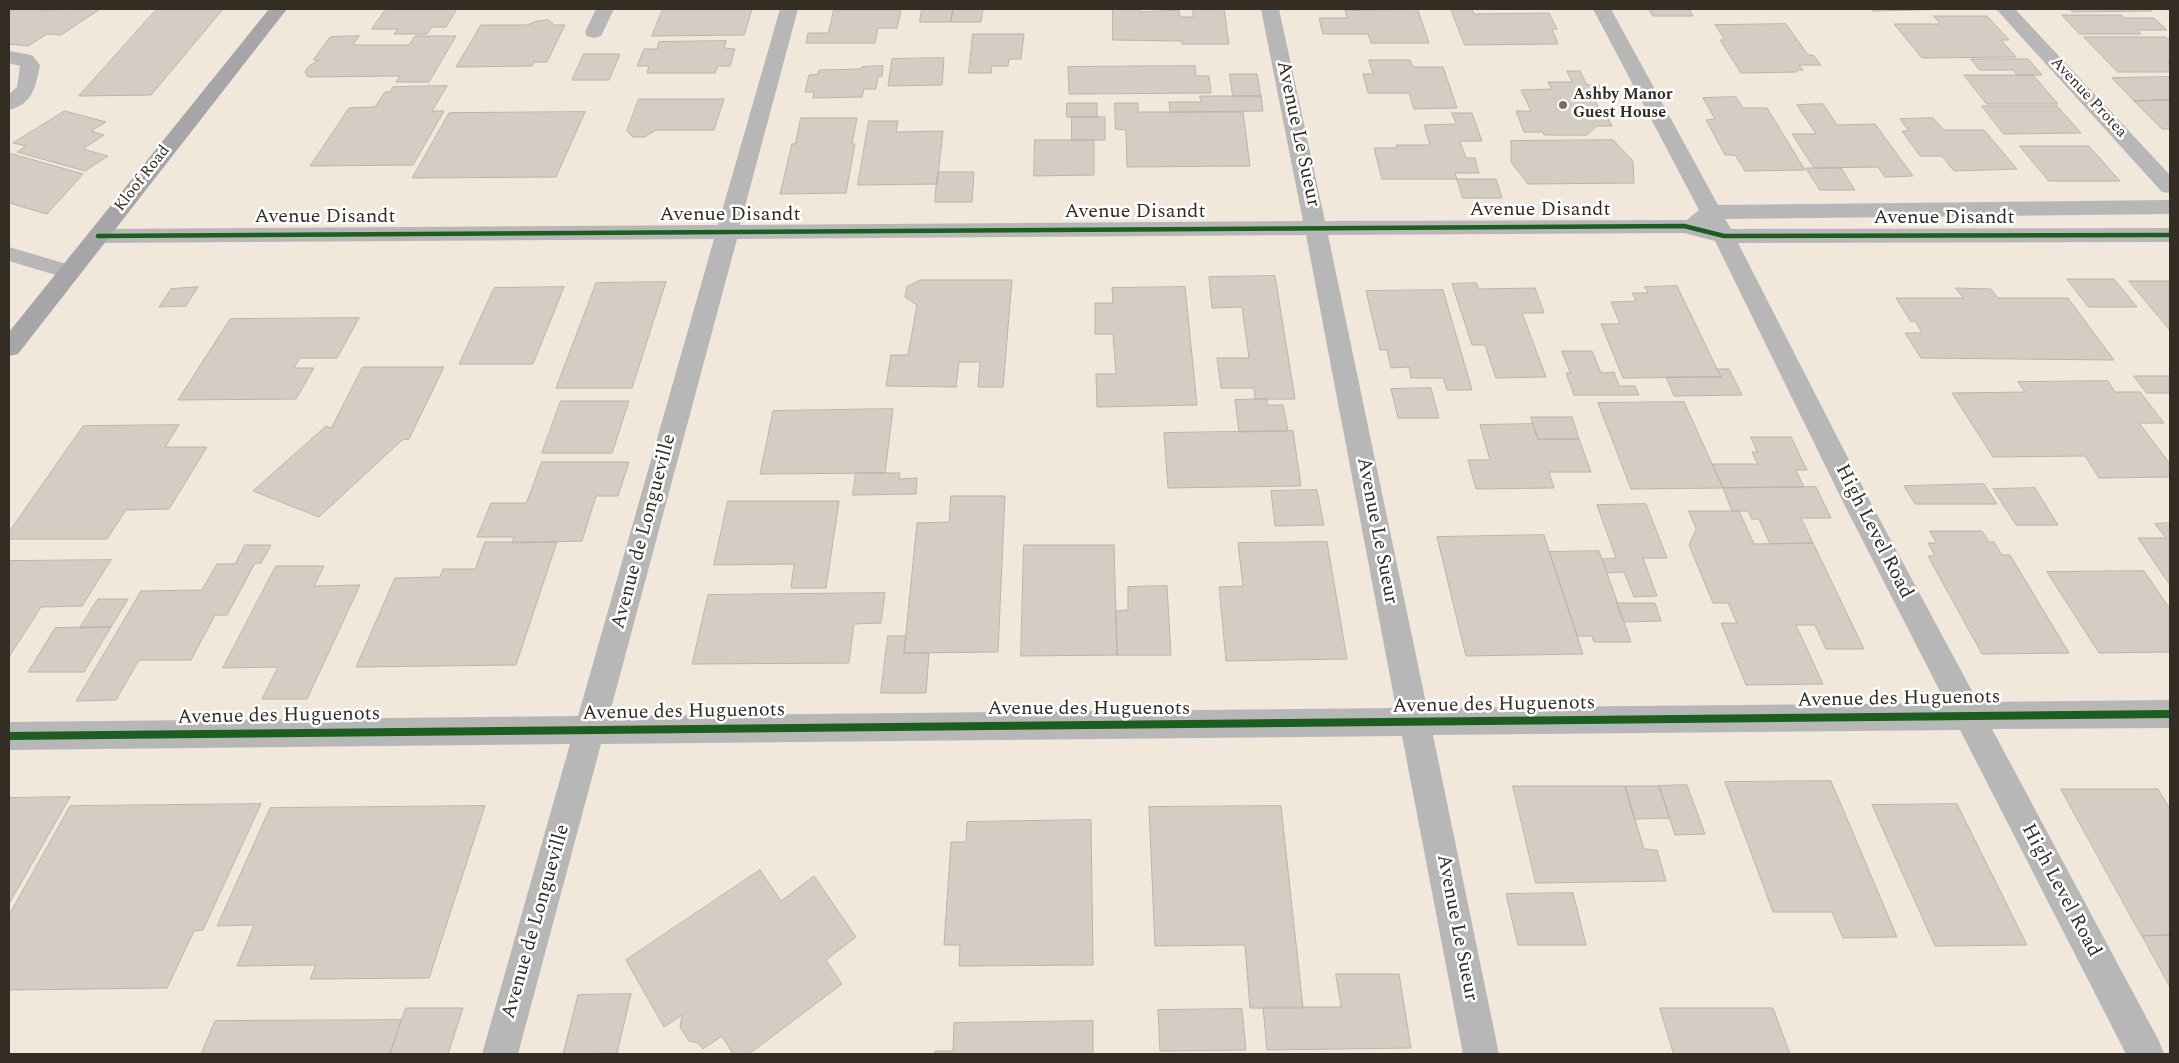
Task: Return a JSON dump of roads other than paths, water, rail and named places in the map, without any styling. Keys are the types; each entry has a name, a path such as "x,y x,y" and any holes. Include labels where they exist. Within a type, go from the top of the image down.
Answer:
{"main road":[{"name":"Kloof Road","path":"9,348 278,9"}],"street":[{"path":"594,32 605,9"},
{"name":"Avenue de Longueville","path":"500,1054 789,9"},
{"name":"Avenue Le Sueur","path":"1270,9 1316,228 1481,1054"},
{"name":"High Level Road","path":"1602,9 1718,224 1860,508 1967,716 2146,1054"},
{"name":"Avenue Protea","path":"2005,9 2170,187"},
{"path":"9,58 25,59 30,65 26,89 9,104"},
{"name":"Avenue Disandt","path":"98,236 1690,226 1938,209 2170,207"},
{"name":"Avenue Disandt","path":"1938,209 1956,235"},
{"name":"Avenue Disandt","path":"1718,224 1956,235 2170,235"},
{"path":"9,254 69,272"},
{"name":"Avenue des Huguenots","path":"9,736 2170,714"}],"place":[{"name":"Ashby Manor Guest House","path":"1563,105"}]}
